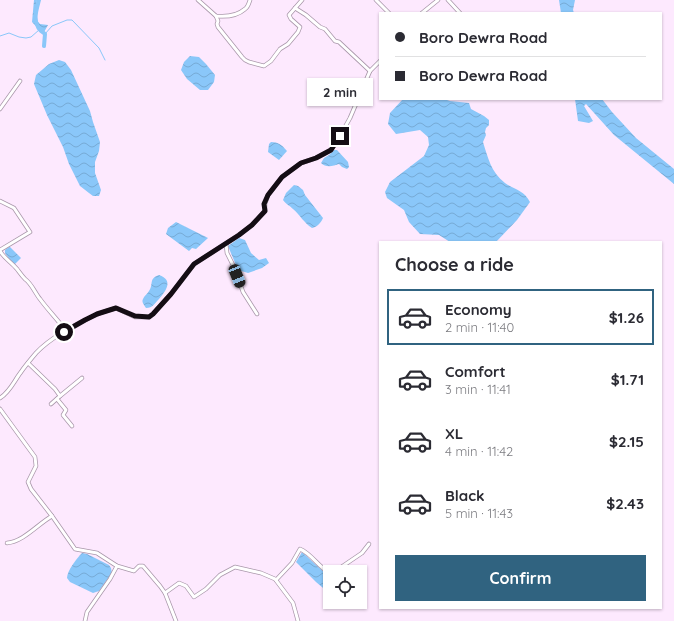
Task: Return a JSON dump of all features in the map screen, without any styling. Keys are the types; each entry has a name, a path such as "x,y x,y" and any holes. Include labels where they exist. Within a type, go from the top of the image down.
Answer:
{"street":[{"path":"198,0 216,16 218,21 217,26 242,57 249,62 264,66 271,61 280,49 295,37 300,29 300,27 289,16 302,0"},
{"path":"216,16 224,17 236,14 246,8 250,0"},
{"path":"376,0 389,12"},
{"path":"423,12 438,0"},
{"path":"448,0 459,12"},
{"path":"295,8 320,27 325,29 335,41 339,42 370,71"},
{"path":"0,398 4,396 37,352 53,339 85,320 97,314 116,308 135,316 149,317 153,314 171,294 194,264 226,244 252,225 265,211 264,204 268,195 282,177 301,163 316,158 331,150 350,118 370,71 379,62"},
{"path":"0,109 20,81"},
{"path":"0,201 14,208 30,232 0,251 25,278 66,331"},
{"path":"226,244 227,253 243,292 257,314"},
{"path":"28,363 55,389 60,396"},
{"path":"51,404 82,378"},
{"path":"57,399 66,410 63,415 72,426"},
{"path":"0,409 36,457 36,466 28,480 28,484 75,549 97,553 117,566 134,571 139,566 143,566 165,593 176,621"},
{"path":"7,543 32,531 43,521 52,516"},
{"path":"344,565 362,553 369,544"},
{"path":"276,580 292,564 300,549 305,551 323,568"},
{"path":"85,621 87,612 110,579 117,566"},
{"path":"165,593 179,583 186,586 194,597 206,589 220,575 235,567 261,573 276,580 293,603 298,621"}],"water":[{"path":"34,0 37,0 35,18 40,24 48,25 43,34 32,22"},
{"path":"559,0 575,0 574,12 561,12"},
{"path":"190,56 199,57 215,75 214,82 208,90 200,90 187,79 181,70 184,62"},
{"path":"59,60 65,62 71,70 90,111 100,142 99,151 95,162 95,173 101,190 99,196 93,196 80,186 34,84 36,75 49,64"},
{"path":"402,100 447,100 469,103 471,109 489,120 489,125 486,128 486,135 483,142 493,169 500,179 525,195 530,202 517,220 497,241 448,241 439,235 420,234 409,222 404,210 387,198 385,192 390,182 424,156 429,145 428,137 420,130 396,134 388,124 390,113"},
{"path":"575,100 603,100 636,138 674,169 674,184 614,135 586,104 584,106 593,121 589,123 578,121"},
{"path":"271,142 280,144 287,151 279,160 268,152 269,144"},
{"path":"334,150 337,150 348,162 349,167 347,169 339,164 327,166 321,163 324,158"},
{"path":"294,185 303,190 305,195 323,218 316,227 312,228 309,226 283,200 286,193"},
{"path":"176,222 208,238 196,249 192,248 189,251 166,234 168,228"},
{"path":"239,238 245,240 251,253 259,260 266,258 269,263 262,268 248,273 238,270 228,246"},
{"path":"9,247 21,258 15,264 11,262 5,253 5,250"},
{"path":"159,275 164,277 166,280 166,289 154,305 146,308 143,303 144,297 150,288 152,280"},
{"path":"302,552 323,571 323,588 316,582 296,562"},
{"path":"82,553 109,565 111,568 112,573 99,591 93,593 70,582 67,578 70,568"}],"waterway":[{"path":"39,0 36,21 40,30 45,34 44,46"},
{"path":"45,34 52,26 67,20 72,20 99,48 105,60"},
{"path":"0,36 9,33 26,38 31,37 39,30"}],"route":[{"path":"64,332 97,314 116,308 135,316 149,317 171,294 194,264 252,225 265,211 264,204 268,195 282,177 301,163 316,158 331,150 340,136"}]}
